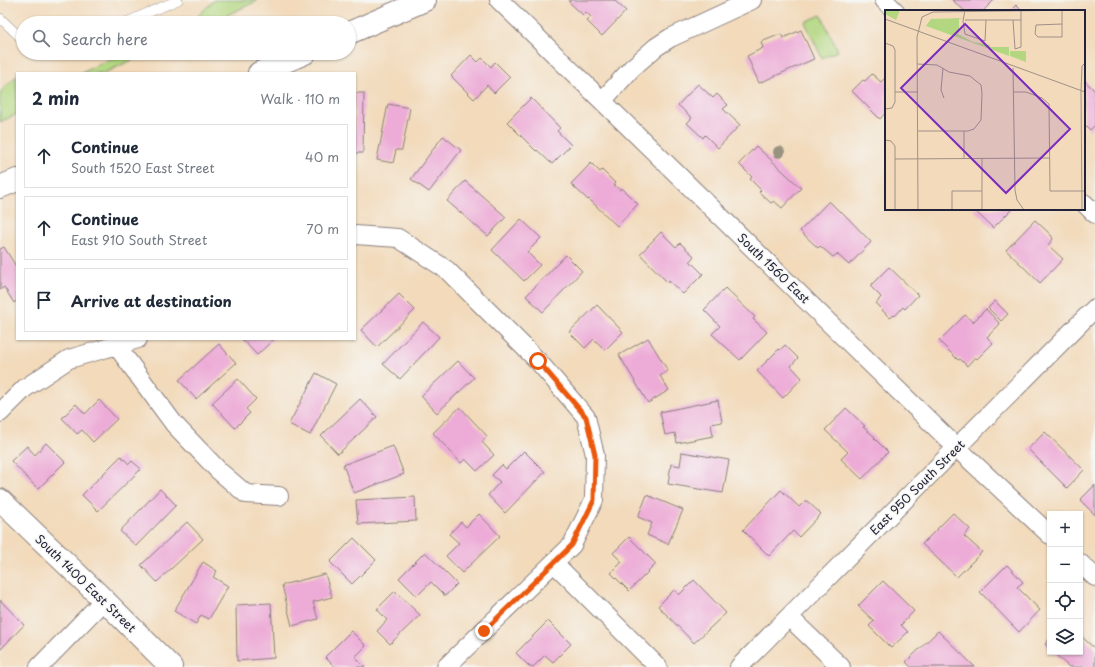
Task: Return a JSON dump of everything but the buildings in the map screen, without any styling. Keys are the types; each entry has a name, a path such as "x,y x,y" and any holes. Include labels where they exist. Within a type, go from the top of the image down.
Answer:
{"street":[{"path":"356,30 425,0"},
{"name":"South 1560 East","path":"499,0 603,100 956,447 1047,532"},
{"path":"603,100 632,68 656,47 670,38 752,0"},
{"path":"884,0 894,10"},
{"path":"261,72 288,60"},
{"path":"0,187 16,180"},
{"path":"1085,204 1095,214"},
{"path":"358,235 398,238 447,270 538,361 586,417 595,455 594,500 572,545 446,667"},
{"name":"East 950 South Street","path":"740,667 1095,308"},
{"path":"0,413 25,388 69,359 134,340"},
{"path":"116,345 174,424 219,471 246,494 279,496"},
{"name":"South 1400 East Street","path":"0,500 171,667"},
{"path":"554,563 658,667"},
{"path":"1083,566 1095,577"},
{"path":"39,667 104,600"},
{"path":"789,617 841,667"}],"lane":[{"path":"140,16 178,0"},
{"path":"0,18 16,33"}],"green space":[{"path":"214,0 257,1 225,16 198,16"},
{"path":"821,15 838,51 822,58 805,22"},
{"path":"108,60 132,60 106,72 83,72"},
{"path":"16,76 16,114 0,122 0,92"}],"route":[{"path":"484,631 572,545 594,500 595,455 586,417 538,361"}]}
